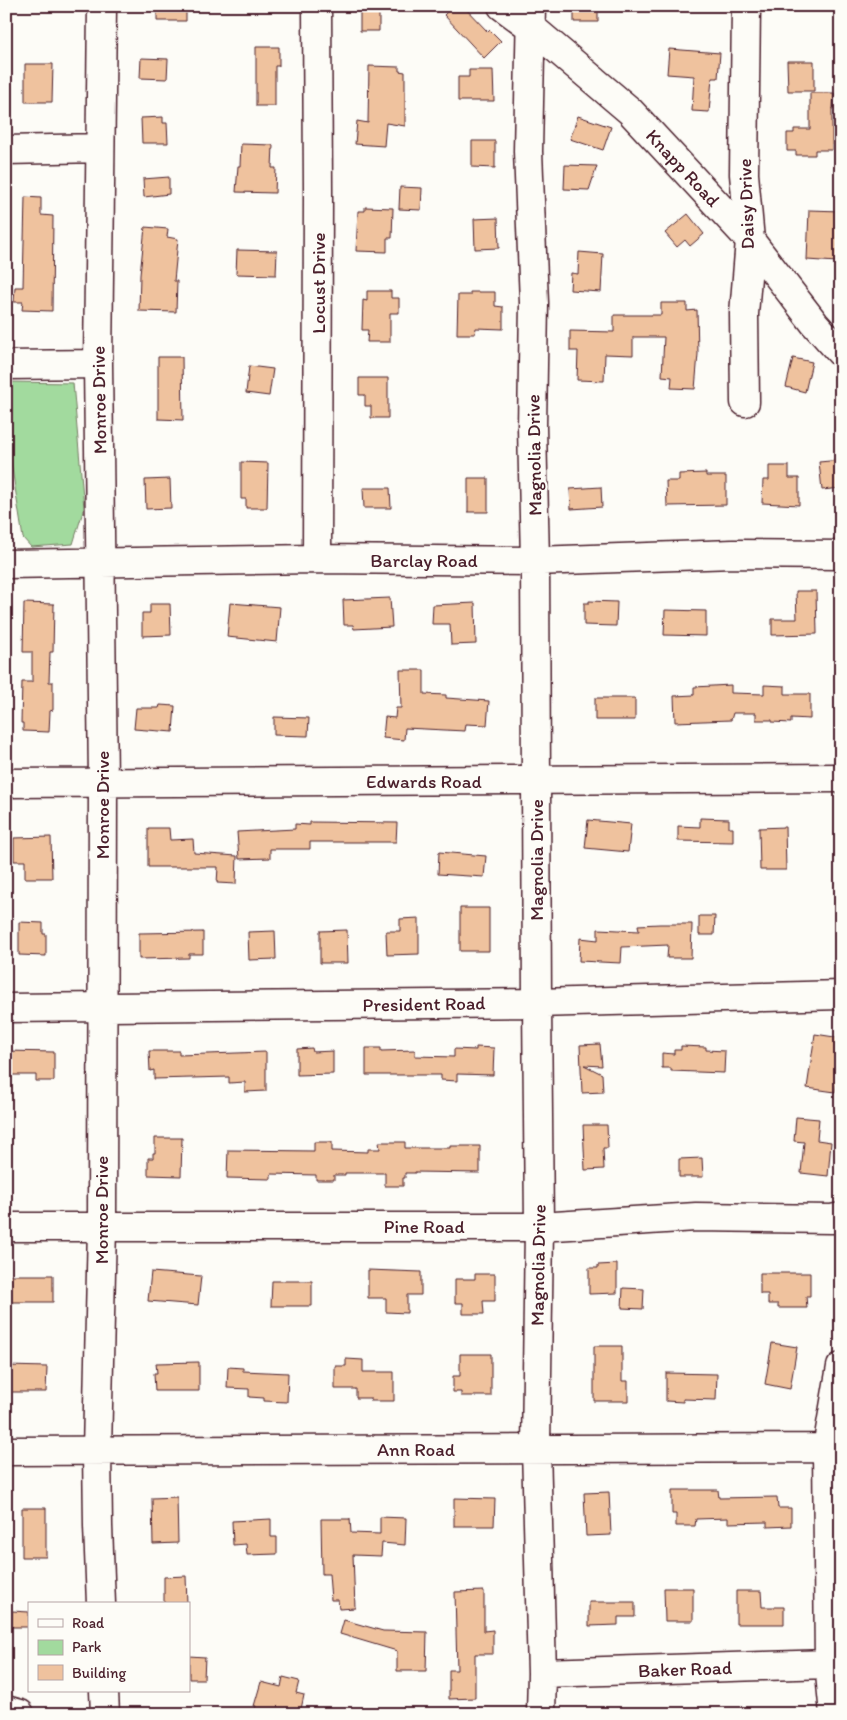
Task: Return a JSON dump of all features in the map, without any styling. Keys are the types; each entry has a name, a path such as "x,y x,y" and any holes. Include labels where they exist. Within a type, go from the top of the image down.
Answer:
{"street":[{"name":"Monroe Drive","path":"101,1602 97,1451 102,1226 102,563 98,364 102,6"},
{"name":"Locust Drive","path":"317,6 317,559"},
{"name":"Knapp Road","path":"502,6 531,17 630,110 750,240 815,324 841,353"},
{"name":"Daisy Drive","path":"745,402 744,314 750,240 744,174 746,6"},
{"name":"Magnolia Drive","path":"531,17 528,151 534,303 532,428 535,561 539,1227 536,1448 542,1673 541,1714"},
{"path":"6,150 100,148"},
{"path":"6,365 98,364"},
{"name":"Barclay Road","path":"6,564 317,559 535,561 733,554 841,555"},
{"name":"Edwards Road","path":"6,783 841,778"},
{"name":"President Road","path":"6,1008 537,1003 841,995"},
{"name":"Pine Road","path":"6,1227 539,1227 696,1217 832,1219 841,1217"},
{"path":"834,1714 829,1664 827,1448 841,1367"},
{"name":"Ann Road","path":"6,1451 827,1448"},
{"name":"Baker Road","path":"542,1673 829,1664"},
{"path":"104,1692 105,1714"},
{"path":"6,1710 20,1714"}],"green space":[{"path":"6,382 73,383 84,508 73,544 31,547 23,538 8,443 6,441"}],"building":[{"path":"157,6 186,6 186,21 157,21"},
{"path":"360,6 379,6 379,31 360,31"},
{"path":"453,6 463,6 488,32 490,30 501,41 484,58 444,15"},
{"path":"574,6 598,6 598,22 574,22"},
{"path":"256,47 279,47 279,66 275,66 275,106 256,106"},
{"path":"669,49 720,53 718,78 712,78 709,112 692,111 694,76 667,74"},
{"path":"141,58 168,59 167,79 140,78"},
{"path":"787,61 814,61 814,91 788,91"},
{"path":"25,64 53,64 52,102 25,102"},
{"path":"369,66 399,67 399,71 405,72 405,126 386,123 384,146 355,144 357,121 368,123"},
{"path":"469,70 493,70 494,101 458,101 458,77 469,77"},
{"path":"810,93 834,93 832,150 815,150 815,155 796,155 796,151 787,151 787,133 794,133 794,129 810,129"},
{"path":"578,116 611,127 603,150 570,139"},
{"path":"163,117 163,123 167,123 168,143 142,143 141,118"},
{"path":"472,141 495,141 495,168 472,167"},
{"path":"241,144 273,145 272,168 276,168 275,193 236,192"},
{"path":"565,165 597,166 589,190 564,189"},
{"path":"169,177 169,194 144,197 143,179"},
{"path":"400,187 422,188 421,210 399,209"},
{"path":"25,197 41,198 41,215 53,216 52,311 22,310 23,302 14,302 15,287 23,287"},
{"path":"365,207 393,208 392,238 387,238 387,252 356,251 358,211 365,211"},
{"path":"809,210 841,211 841,233 839,233 837,262 807,260"},
{"path":"688,214 704,234 690,246 685,240 677,247 665,233"},
{"path":"498,218 499,248 475,249 474,219"},
{"path":"145,227 168,229 167,237 178,239 174,281 177,281 176,312 139,311 140,275"},
{"path":"237,250 277,251 276,275 236,274"},
{"path":"579,252 603,254 601,292 570,290 571,273 578,274"},
{"path":"367,291 391,291 391,298 399,298 399,313 390,313 390,342 367,342 368,330 362,330 363,300 367,301"},
{"path":"470,292 495,292 495,306 503,307 503,329 476,328 475,334 457,334 458,295 470,295"},
{"path":"661,303 687,303 687,311 697,310 698,354 695,389 671,388 672,377 662,376 664,337 633,337 633,355 605,354 604,381 577,380 578,351 570,351 570,331 614,332 614,315 661,315"},
{"path":"158,357 182,357 183,420 158,419"},
{"path":"793,358 812,362 805,392 786,387"},
{"path":"249,366 273,369 269,396 246,393"},
{"path":"359,378 388,378 388,418 371,418 371,406 365,406 365,395 359,395"},
{"path":"841,460 841,488 822,490 819,462"},
{"path":"241,462 268,463 267,508 246,508 246,499 241,499"},
{"path":"769,466 789,466 789,478 799,478 799,505 762,503 763,480 769,480"},
{"path":"706,473 706,476 726,476 726,505 667,506 666,481 679,481 679,474"},
{"path":"468,478 488,478 488,512 468,512"},
{"path":"170,479 171,508 146,509 145,480"},
{"path":"601,487 602,507 571,509 570,489"},
{"path":"363,488 390,488 391,508 364,508"},
{"path":"796,591 816,591 817,634 772,635 772,619 797,619"},
{"path":"390,598 392,627 354,629 353,625 344,625 343,600"},
{"path":"589,601 617,602 616,626 584,625 584,603 589,603"},
{"path":"24,603 54,604 53,652 50,652 49,682 53,682 53,710 50,711 49,732 23,731 23,723 21,723 22,682 32,682 32,652 23,652"},
{"path":"230,603 280,607 277,642 227,637"},
{"path":"475,603 476,644 451,645 450,624 432,624 433,605"},
{"path":"150,604 170,604 171,635 142,636 142,613 150,613"},
{"path":"665,610 706,611 706,636 664,635"},
{"path":"400,670 424,670 424,694 446,695 446,698 489,701 487,725 466,724 465,731 405,728 404,740 383,738 385,717 395,718 396,708 401,708"},
{"path":"731,685 731,693 764,694 764,685 785,686 785,694 810,694 810,719 791,718 791,723 772,722 772,720 756,720 756,713 733,713 731,720 675,722 674,696 694,695 694,687"},
{"path":"595,698 635,698 635,720 595,720"},
{"path":"160,705 175,706 173,732 134,729 136,708 159,708"},
{"path":"274,717 309,718 308,736 274,735"},
{"path":"700,818 729,819 729,828 733,828 733,842 678,841 678,826 700,827"},
{"path":"588,820 631,824 628,852 585,848"},
{"path":"310,822 397,823 396,842 310,842 310,849 270,849 270,858 239,859 237,832 295,829 295,824 310,825"},
{"path":"785,827 786,870 760,870 759,828"},
{"path":"148,828 169,828 170,840 193,839 194,853 237,856 236,884 217,883 218,867 148,867"},
{"path":"51,837 52,878 25,878 25,861 14,861 14,838"},
{"path":"439,852 486,856 484,877 438,874"},
{"path":"460,908 489,908 489,951 460,951"},
{"path":"699,916 715,916 714,935 699,935"},
{"path":"419,918 419,954 387,955 386,931 400,931 400,919"},
{"path":"19,922 43,923 43,934 46,934 46,956 19,955"},
{"path":"692,924 691,958 667,958 668,945 622,947 621,963 579,961 580,938 598,940 598,929 639,931 638,925"},
{"path":"347,930 348,963 320,963 320,931"},
{"path":"275,931 276,959 249,960 248,932"},
{"path":"203,932 203,954 189,954 189,958 139,959 139,933"},
{"path":"815,1034 841,1038 841,1057 835,1092 807,1088"},
{"path":"600,1044 602,1066 584,1065 602,1074 603,1092 582,1093 580,1045"},
{"path":"681,1046 706,1047 706,1050 725,1051 724,1073 671,1071 671,1068 662,1068 662,1053 674,1054 674,1050 681,1050"},
{"path":"476,1047 494,1048 493,1075 457,1074 457,1081 441,1080 441,1075 366,1075 366,1048 381,1048 381,1051 415,1050 415,1056 454,1057 454,1049 476,1050"},
{"path":"312,1048 313,1052 333,1051 333,1074 297,1075 297,1049"},
{"path":"6,1051 54,1052 54,1081 36,1081 36,1075 6,1075"},
{"path":"149,1051 179,1051 179,1055 266,1052 266,1091 245,1092 245,1082 229,1083 229,1077 154,1079 154,1070 150,1071"},
{"path":"796,1117 819,1119 817,1140 831,1142 828,1176 801,1173 804,1142 794,1141"},
{"path":"583,1125 607,1125 608,1148 603,1148 604,1169 585,1170"},
{"path":"155,1138 182,1138 181,1176 148,1175 148,1158 153,1158 153,1153 155,1153"},
{"path":"314,1142 332,1142 332,1151 368,1152 368,1149 380,1149 379,1142 405,1142 405,1148 480,1146 480,1173 405,1173 403,1186 385,1186 385,1173 345,1173 345,1175 334,1175 334,1180 316,1180 316,1175 271,1174 271,1179 227,1178 228,1150 314,1151"},
{"path":"702,1158 703,1177 679,1177 679,1159"},
{"path":"617,1264 617,1293 589,1294 589,1268 598,1268 598,1265"},
{"path":"368,1270 421,1272 421,1295 407,1295 407,1313 386,1312 386,1298 368,1298"},
{"path":"151,1272 201,1276 198,1305 148,1301"},
{"path":"760,1273 810,1273 810,1296 806,1296 807,1308 778,1308 778,1304 768,1304 768,1294 760,1294"},
{"path":"475,1274 495,1274 495,1301 483,1301 484,1314 463,1314 463,1303 455,1303 455,1279 475,1279"},
{"path":"6,1275 53,1275 53,1302 6,1302"},
{"path":"272,1281 312,1281 312,1306 271,1306"},
{"path":"623,1288 644,1289 643,1309 622,1308"},
{"path":"772,1343 797,1347 790,1389 765,1384"},
{"path":"594,1346 622,1346 622,1381 628,1381 628,1401 594,1401"},
{"path":"460,1354 491,1354 491,1396 461,1396 461,1392 453,1392 453,1376 460,1376"},
{"path":"346,1359 363,1360 363,1372 394,1372 394,1401 371,1401 371,1398 356,1398 356,1389 335,1389 335,1366 346,1366"},
{"path":"199,1362 199,1391 155,1391 154,1373 157,1373 156,1363"},
{"path":"7,1366 47,1367 46,1392 6,1392"},
{"path":"228,1367 243,1368 243,1371 288,1373 287,1402 264,1401 264,1398 249,1397 249,1389 227,1388"},
{"path":"666,1373 717,1374 716,1400 683,1399 683,1402 666,1401"},
{"path":"672,1490 718,1490 719,1498 777,1497 778,1508 791,1508 791,1526 767,1527 767,1522 728,1523 728,1518 696,1519 695,1526 676,1526 676,1514 672,1514"},
{"path":"609,1492 611,1535 586,1536 584,1493"},
{"path":"177,1497 178,1543 153,1544 152,1498"},
{"path":"454,1498 495,1499 494,1526 454,1526"},
{"path":"22,1508 46,1508 46,1557 22,1557"},
{"path":"380,1517 406,1518 405,1545 382,1543 381,1556 353,1555 355,1608 339,1609 338,1600 331,1600 329,1574 322,1574 321,1519 350,1519 351,1533 380,1534"},
{"path":"271,1519 271,1537 277,1537 277,1554 247,1555 246,1544 233,1545 232,1521"},
{"path":"186,1576 187,1602 164,1602 164,1577"},
{"path":"664,1588 693,1588 693,1621 665,1621"},
{"path":"484,1591 484,1631 493,1630 493,1654 475,1654 475,1698 449,1699 449,1670 457,1670 455,1592"},
{"path":"736,1591 761,1591 762,1607 784,1607 784,1624 736,1624"},
{"path":"589,1602 635,1602 635,1617 618,1617 618,1625 589,1626"},
{"path":"12,1611 28,1612 28,1627 12,1627"},
{"path":"344,1620 383,1631 427,1632 426,1671 397,1671 397,1651 340,1634"},
{"path":"190,1656 205,1657 204,1679 190,1679"},
{"path":"283,1677 299,1681 296,1693 304,1695 300,1714 254,1714 256,1706 254,1706 261,1682 281,1687"}]}
